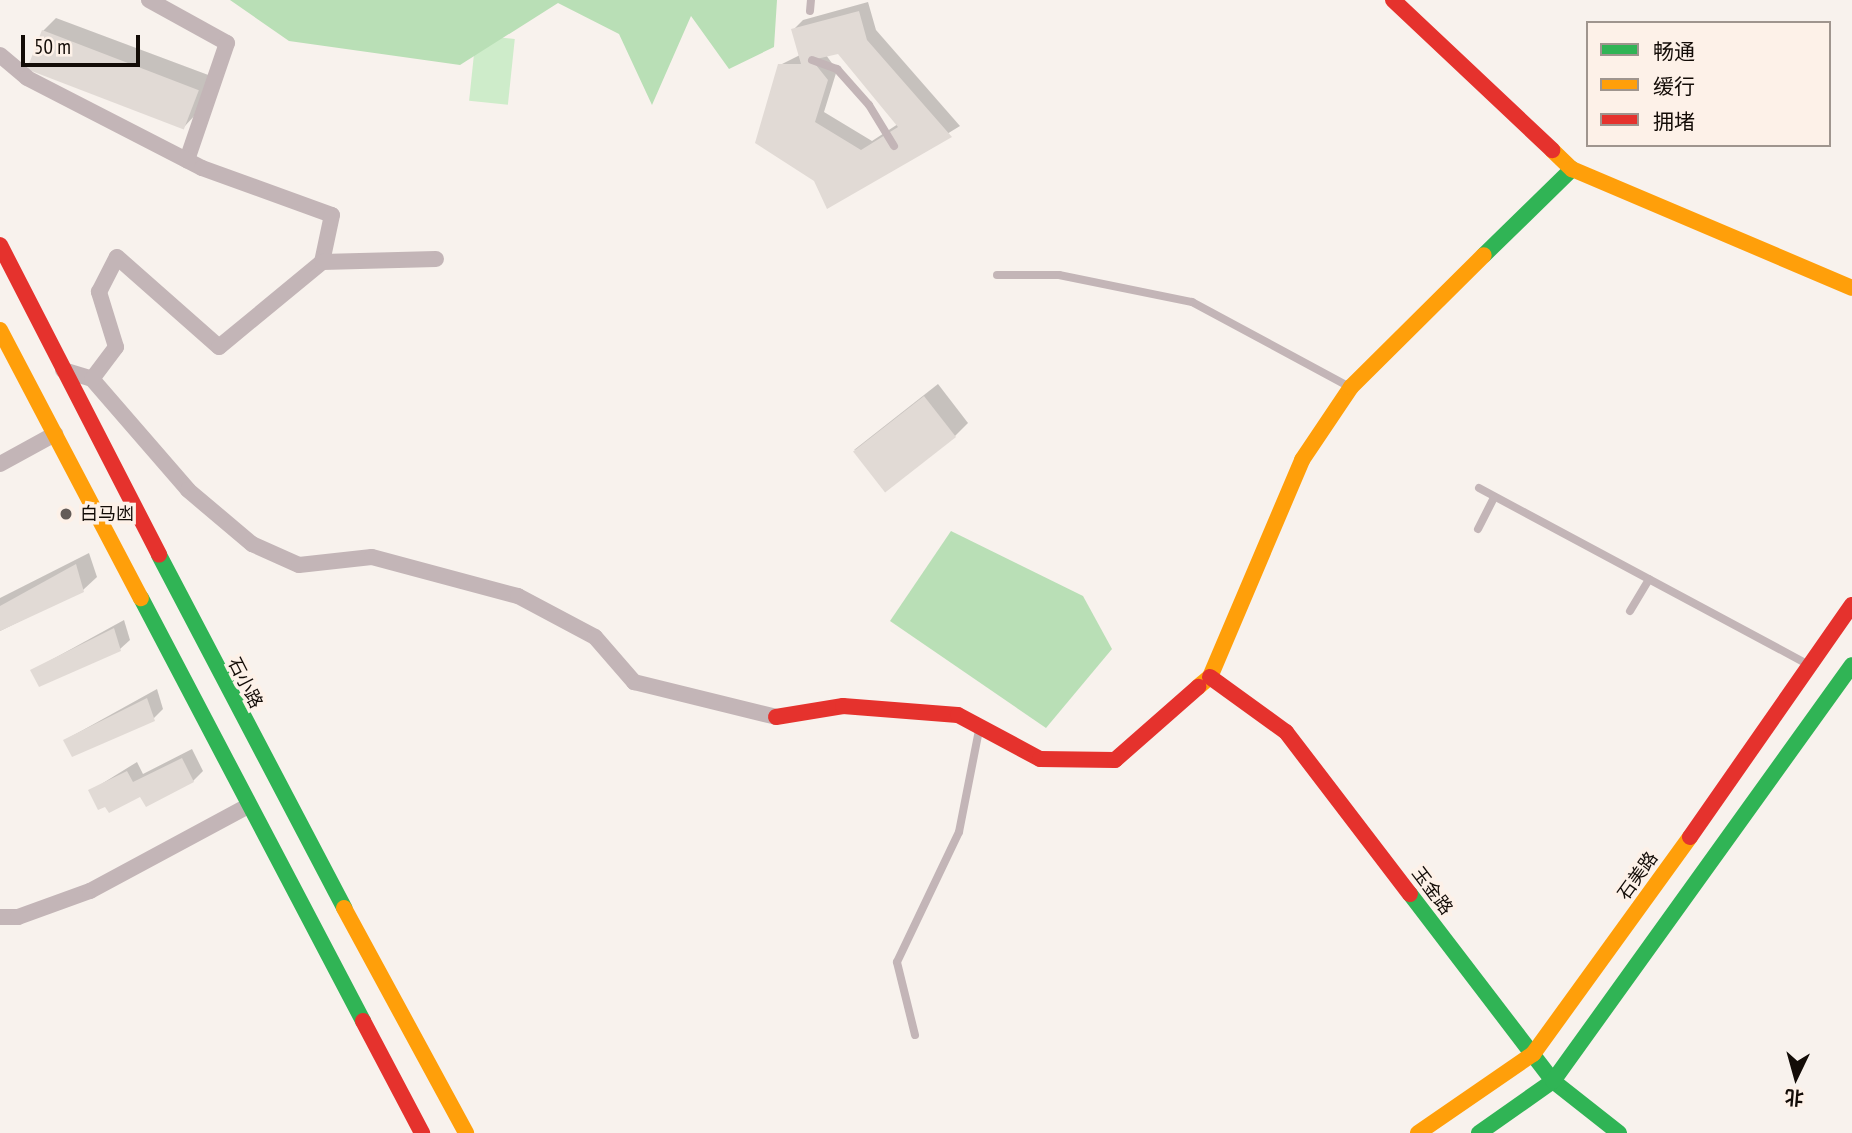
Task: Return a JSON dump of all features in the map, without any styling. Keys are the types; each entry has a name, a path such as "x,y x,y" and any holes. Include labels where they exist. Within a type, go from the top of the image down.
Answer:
{"main road":[{"path":"1393,0 1572,169 1852,288"},
{"path":"776,717 844,706 958,715 980,724 1040,759 1115,760 1210,677 1302,460 1351,387 1572,169"},
{"name":"石小路","path":"0,245 273,778 466,1133"},
{"path":"0,330 246,807 422,1133"},
{"name":"石美路","path":"1418,1133 1533,1054 1814,667 1852,605"},
{"path":"1479,1133 1553,1081 1852,665"},
{"name":"玉金路","path":"1210,677 1258,706 1286,732 1553,1081 1619,1133"}],"street":[{"path":"149,0 227,43 187,160"},
{"path":"0,55 27,78 187,160 332,215 322,262"},
{"path":"92,379 116,347 99,292 117,257 219,347 322,262 436,259"},
{"path":"63,370 92,379 188,490 252,544 299,565 372,557 518,596 594,637 634,682 776,717"},
{"path":"0,464 55,434"},
{"path":"0,917 18,916 90,891 246,807"}],"lane":[{"path":"810,12 811,0"},
{"path":"812,60 836,69 869,105 894,146"},
{"path":"997,275 1059,275 1192,302 1351,387"},
{"path":"1479,488 1814,667"},
{"path":"1478,529 1494,497"},
{"path":"1630,611 1649,579"},
{"path":"915,1035 897,962 959,832 980,724"}],"green space":[{"path":"230,0 777,0 774,47 729,69 691,16 652,105 619,34 558,3 460,65 289,41"},
{"path":"476,35 515,39 508,105 469,101"},
{"path":"951,531 1083,596 1112,649 1046,728 890,621"}],"building":[{"path":"859,11 867,40 952,137 827,209 814,181 755,143 778,64 801,64 791,29","holes":["838,54 898,127 861,150 815,122 828,80 812,60"]},
{"path":"42,30 199,90 184,129 27,69"},
{"path":"924,396 956,437 885,492 853,451"},
{"path":"76,564 84,592 0,631 0,606"},
{"path":"114,628 121,651 39,687 30,670"},
{"path":"147,698 155,721 72,757 63,740"},
{"path":"182,758 194,782 146,807 140,797 109,813 105,807 98,810 88,790 127,771 133,782"}],"traffic: fast":[{"path":"1484,255 1572,169"},
{"path":"159,555 344,908"},
{"path":"141,598 363,1021"},
{"path":"1479,1133 1553,1081 1852,665"},
{"path":"1410,894 1553,1081 1619,1133"}],"traffic: slow":[{"path":"1552,150 1572,169 1852,288"},
{"path":"1198,687 1210,677 1302,460 1351,387 1484,255"},
{"path":"0,330 141,598"},
{"path":"1418,1133 1533,1054 1690,837"},
{"path":"344,908 466,1133"}],"traffic: jam":[{"path":"1393,0 1552,150"},
{"path":"0,245 159,555"},
{"path":"1690,837 1852,605"},
{"path":"1210,677 1286,732 1410,894"},
{"path":"776,717 843,706 958,715 1040,759 1115,760 1198,687"},
{"path":"363,1021 422,1133"}],"place":[{"name":"白马凼","path":"66,514"}]}
